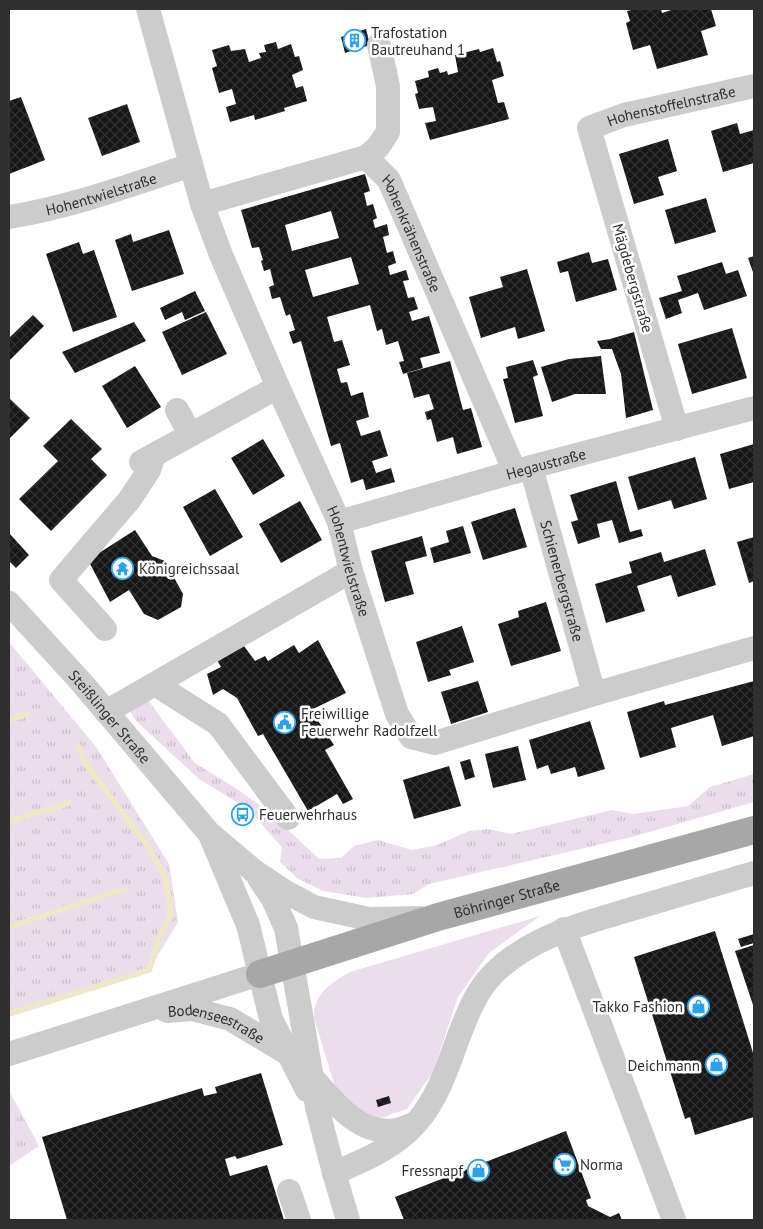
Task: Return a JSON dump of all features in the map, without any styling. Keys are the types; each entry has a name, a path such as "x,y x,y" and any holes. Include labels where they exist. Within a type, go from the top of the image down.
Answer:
{"main road":[{"name":"Böhringer Straße","path":"260,974 438,917 754,830"}],"street":[{"name":"Hohentwielstraße","path":"148,9 202,204 221,256 339,522 351,571 397,714 412,737 435,743 594,694"},
{"path":"202,204 366,157 378,147 388,132 388,86 379,45"},
{"name":"Hohenstoffelnstraße","path":"589,128 624,115 754,86"},
{"name":"Mägdebergstraße","path":"589,128 677,429"},
{"name":"Hohenkrähenstraße","path":"366,157 388,180 523,470"},
{"name":"Hohentwielstraße","path":"9,217 45,211 191,165"},
{"path":"105,629 61,580 130,499 149,470 144,460 278,387"},
{"name":"Hegaustraße","path":"339,522 754,408"},
{"path":"177,410 190,434"},
{"name":"Schienerbergstraße","path":"523,470 594,694"},
{"path":"106,712 351,571"},
{"name":"Steißlinger Straße","path":"9,603 106,712 209,833"},
{"path":"594,694 754,648"},
{"path":"155,684 218,724 288,818"},
{"path":"209,833 254,871 284,891 314,907 369,919 438,917"},
{"path":"209,833 248,924 271,1019 287,1053 317,1107"},
{"path":"254,871 273,899 286,928 317,1107 348,1220"},
{"path":"334,1173 359,1163 390,1145 416,1124 439,1088 471,1007 482,987 493,974 522,951 564,929 754,873"},
{"path":"564,929 674,1220"},
{"name":"Bodenseestraße","path":"9,1054 260,974"},
{"name":"Bodenseestraße","path":"140,1012 192,1009 230,1019 287,1053"},
{"path":"312,1076 344,1113 374,1129 394,1130 416,1124"},
{"path":"289,1191 299,1220"}],"green space":[{"path":"9,642 97,748 169,864 178,922 149,970 9,1014"},
{"path":"147,699 195,763 237,789 270,813 319,859 341,858 354,846 378,840 412,850 437,845 469,831 488,829 511,834 612,810 633,814 688,806 710,787 754,774 754,802 632,837 429,884 413,894 367,898 323,891 297,878 280,862 282,847 248,809 199,779 136,721 130,711"},
{"path":"540,916 489,953 458,997 433,1072 407,1109 378,1119 353,1107 336,1090 314,1018 314,1010 324,990 350,972"},
{"path":"9,1091 39,1146 9,1166"}],"building":[{"path":"635,9 661,9 662,13 674,9 711,9 716,26 701,31 708,55 657,69 650,45 633,50 626,23 630,21 627,11"},
{"name":"Trafostation Bautreuhand 1","path":"366,29 370,45 345,53 341,37"},
{"path":"276,42 278,49 291,44 295,57 299,56 303,70 292,75 296,88 303,86 307,101 284,108 285,111 255,120 254,115 230,122 226,107 236,104 232,89 219,93 212,68 217,66 212,50 229,45 231,51 245,49 249,62 261,58 259,53 266,52 264,45"},
{"path":"493,48 497,62 500,61 504,76 492,80 498,103 504,102 509,119 430,140 425,123 436,121 433,107 419,109 415,94 418,93 415,81 429,77 428,71 438,68 440,73 447,71 448,75 458,72 455,55 479,49 480,52"},
{"path":"21,97 45,160 9,174 9,101"},
{"path":"127,104 140,142 102,156 88,118"},
{"path":"737,123 740,134 754,130 754,163 723,172 711,131"},
{"path":"668,139 677,171 658,177 664,195 634,204 619,154"},
{"path":"365,174 370,191 364,193 367,206 373,204 377,218 373,220 375,228 387,224 389,235 383,237 387,253 393,251 396,263 388,266 390,275 406,270 409,280 403,281 408,298 414,297 418,309 409,312 412,321 429,316 440,353 420,358 423,368 403,374 399,362 404,361 398,341 386,345 382,329 377,331 370,305 327,317 334,342 342,340 350,365 337,369 341,383 347,382 351,396 363,392 369,417 356,421 361,436 380,430 388,456 372,461 376,473 391,468 395,482 366,490 363,479 351,483 340,443 331,446 301,341 293,344 289,332 295,330 290,314 286,316 280,297 272,299 269,287 274,285 270,269 264,271 259,247 252,248 241,210","holes":["331,211 339,238 292,251 285,225","351,257 359,284 313,297 305,270"]},
{"path":"706,198 716,232 675,244 665,210"},
{"path":"169,230 184,274 132,291 115,240 131,234 133,242"},
{"path":"79,242 83,254 94,250 117,317 73,332 46,254"},
{"path":"589,252 592,263 608,259 617,290 576,302 568,271 560,273 557,262"},
{"path":"754,256 754,275 748,258"},
{"path":"722,262 726,274 738,270 747,296 704,310 698,293 678,300 682,313 666,319 659,298 682,291 677,276"},
{"path":"527,269 545,331 518,339 515,327 481,338 469,297 503,287 500,277"},
{"path":"195,291 205,311 185,320 182,312 165,320 160,308"},
{"path":"206,312 227,354 182,375 162,332"},
{"path":"33,315 44,326 9,361 9,338"},
{"path":"134,322 146,341 75,373 62,352"},
{"path":"732,328 747,378 692,394 678,344"},
{"path":"634,332 653,410 626,418 621,374 612,349 601,349 597,341"},
{"path":"601,356 606,394 575,394 552,402 541,367 569,359"},
{"path":"533,360 538,375 533,377 543,416 515,423 503,379 508,378 506,367"},
{"path":"450,361 463,410 471,408 482,447 457,454 453,437 437,442 431,419 427,420 425,412 434,409 429,394 414,398 407,373"},
{"path":"135,366 161,407 127,428 102,386"},
{"path":"9,398 30,418 9,439"},
{"path":"71,419 102,449 91,459 107,475 51,531 19,499 58,461 43,446"},
{"path":"263,439 285,476 253,495 231,458"},
{"path":"754,444 754,482 729,489 720,454"},
{"path":"695,457 707,499 674,509 671,500 638,510 628,477"},
{"path":"616,481 630,532 641,529 643,536 619,543 612,520 597,524 600,537 578,544 571,522 578,520 570,495"},
{"path":"215,489 243,537 210,556 183,507"},
{"path":"300,501 322,540 281,563 259,524"},
{"path":"515,508 527,547 483,560 471,522"},
{"path":"463,526 471,553 434,563 430,548 449,542 446,531"},
{"path":"135,530 152,556 165,561 183,594 181,607 158,620 144,614 129,590 110,602 88,560"},
{"path":"9,533 29,555 16,568 9,561"},
{"path":"422,536 427,556 405,562 414,594 385,602 371,551"},
{"path":"754,537 754,581 749,583 737,542"},
{"path":"705,549 716,585 678,597 671,575 637,586 645,611 606,623 595,584 632,573 629,562 661,552 664,562"},
{"path":"546,602 561,651 511,666 498,624 519,617 518,611"},
{"path":"462,626 474,662 449,670 451,675 428,682 416,642"},
{"name":"Freiwillige Feuerwehr Radolfzell","path":"318,640 346,693 311,710 334,745 325,750 353,799 343,804 337,794 308,811 263,734 258,736 237,698 223,689 213,695 207,674 221,667 217,660 244,646 255,661 265,656 268,661 294,645 299,653"},
{"path":"478,681 488,712 451,724 441,692"},
{"path":"754,681 754,736 722,746 713,715 671,728 676,747 640,758 627,712 664,701 665,705"},
{"path":"590,721 605,769 578,777 575,767 551,774 548,765 537,769 529,740"},
{"path":"518,746 526,780 493,788 485,754"},
{"path":"470,759 475,777 465,780 460,762"},
{"path":"449,766 461,806 414,819 403,780"},
{"path":"715,931 754,1056 754,1117 695,1135 690,1117 685,1119 634,957"},
{"path":"754,934 754,943 741,947 738,939"},
{"path":"754,945 754,1008 735,951"},
{"path":"261,1073 283,1145 237,1159 235,1156 225,1159 230,1176 267,1165 284,1220 67,1220 42,1137 202,1088 204,1096 217,1093 215,1087"},
{"path":"389,1096 391,1103 378,1107 376,1100"},
{"path":"566,1131 591,1198 586,1200 588,1206 610,1217 619,1213 622,1220 404,1220 395,1197"}],"waterway":[{"path":"9,720 26,714"},
{"path":"9,1014 149,970 159,938 170,916 165,876 147,845 86,764 78,746"},
{"path":"9,822 69,803"},
{"path":"9,927 124,889"}],"place":[{"name":"Trafostation Bautreuhand 1","path":"355,41"},
{"name":"Königreichssaal","path":"123,568"},
{"name":"Freiwillige Feuerwehr Radolfzell","path":"285,722"},
{"name":"Feuerwehrhaus","path":"243,814"},
{"name":"Takko Fashion","path":"699,1006"},
{"name":"Deichmann","path":"716,1065"},
{"name":"Norma","path":"564,1164"},
{"name":"Fressnapf","path":"479,1170"}]}
